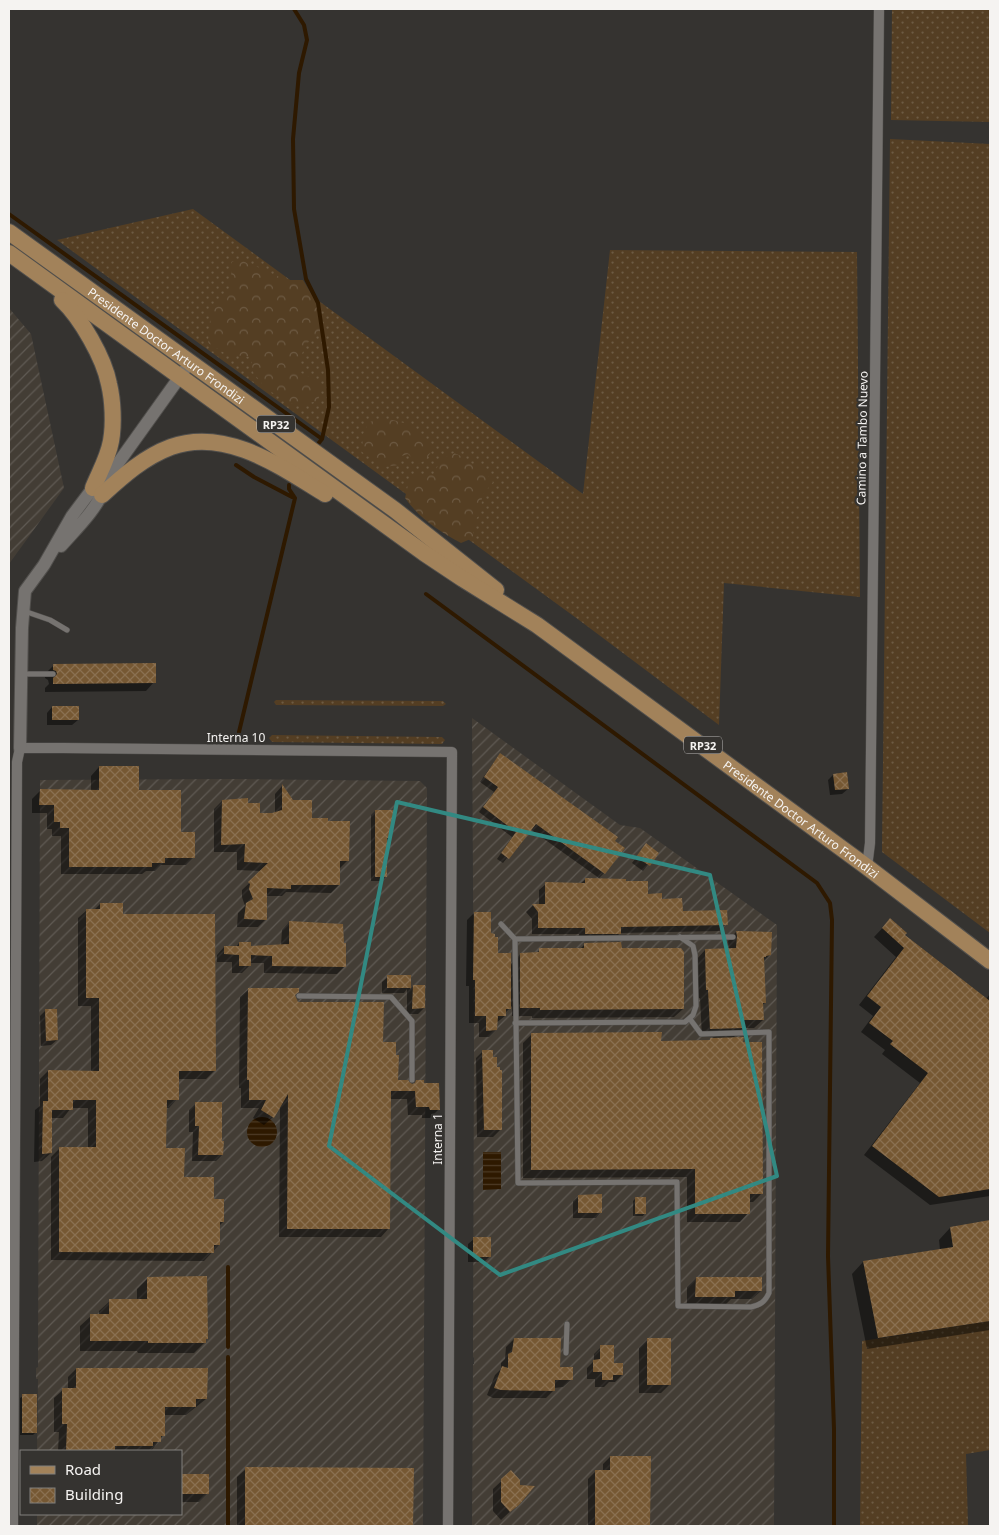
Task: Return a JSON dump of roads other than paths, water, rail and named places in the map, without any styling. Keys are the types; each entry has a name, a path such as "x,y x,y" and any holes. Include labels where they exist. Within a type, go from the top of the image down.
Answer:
{"main road":[{"name":"Presidente Doctor Arturo Frondizi","path":"9,232 372,493 471,569 537,625 867,866 990,961"},
{"path":"9,238 183,372 295,446 372,493"},
{"name":"Presidente Doctor Arturo Frondizi","path":"9,253 183,372 424,553 537,625"},
{"path":"26,266 68,306 78,320 98,355 109,384 111,442 97,491"},
{"path":"97,491 165,450 189,443 220,443 250,452 280,466 424,553"}],"street":[{"name":"Camino a Tambo Nuevo","path":"867,866 870,843 879,9"},
{"path":"13,1526 17,762 20,748 25,591 44,565 82,523 97,491 183,372"},
{"name":"Interna 10","path":"20,748 452,752"},
{"name":"Interna 1","path":"448,1526 452,752"}],"lane":[{"path":"23,611 50,620 67,630"},
{"path":"21,674 53,674"},
{"path":"501,924 515,939 518,1183 677,1182 678,1306 751,1307 760,1305 766,1300 769,1293 769,1032 701,1034 690,1019"},
{"path":"516,1023 681,1022 690,1019 696,1006 695,955 693,946 680,937"},
{"path":"515,939 733,937"},
{"path":"298,996 392,997 412,1021 412,1080"},
{"path":"566,1353 567,1324"}],"waterway":[{"path":"294,9 304,25 307,40 299,73 293,139 294,209 306,279 318,303 328,370 329,407 322,439 318,444"},
{"path":"9,214 322,439"},
{"path":"236,465 292,497"},
{"path":"239,732 295,498 289,489 289,485"},
{"path":"426,594 817,883 830,903 832,920 828,1256 834,1429 834,1526"},
{"path":"228,1267 228,1347"},
{"path":"228,1357 228,1526"}]}
